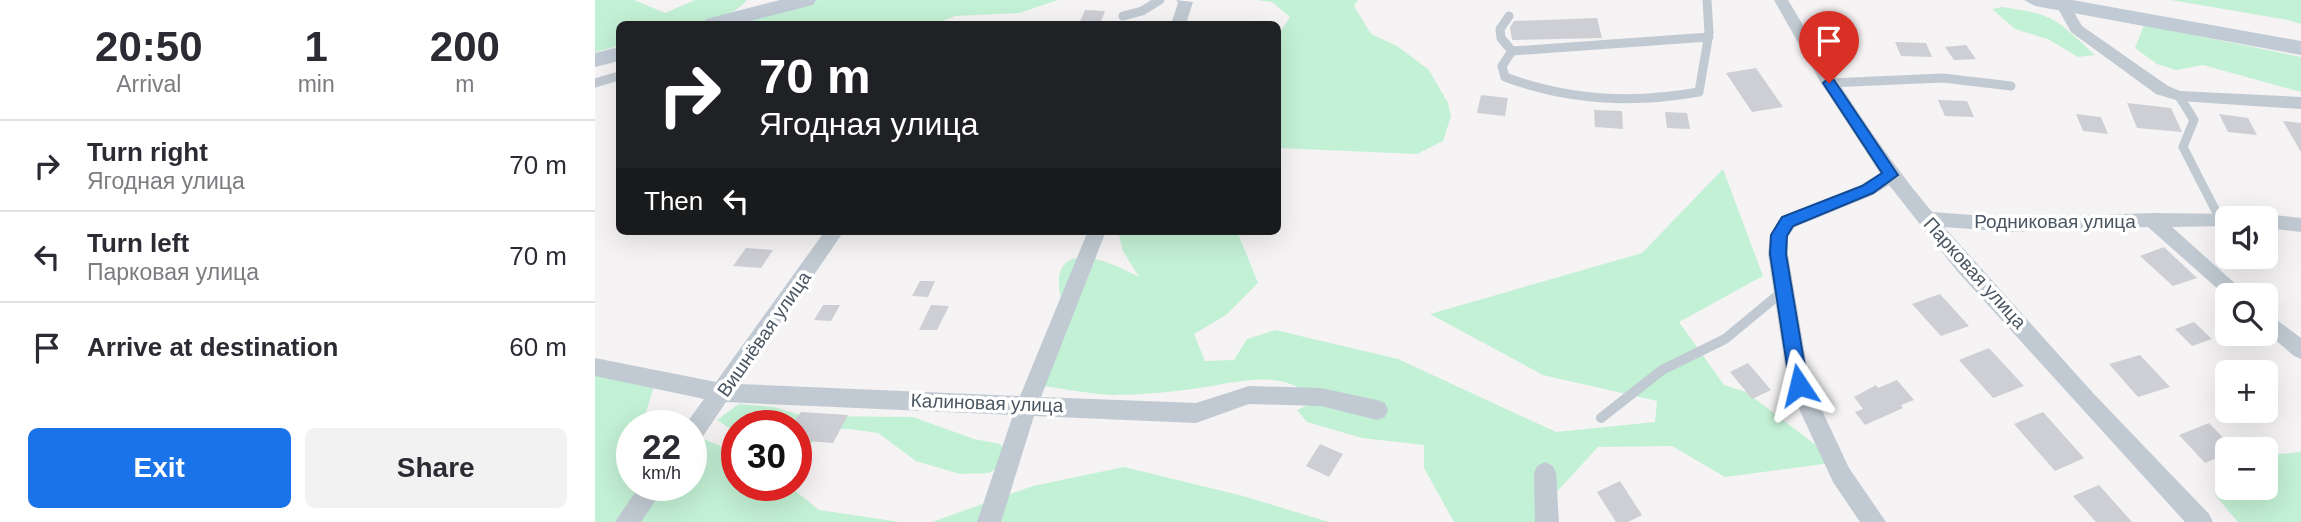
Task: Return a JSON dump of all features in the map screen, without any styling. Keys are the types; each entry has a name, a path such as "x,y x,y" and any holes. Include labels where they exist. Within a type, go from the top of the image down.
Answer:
{"main road":[{"path":"722,21 760,6 805,0"},
{"path":"2035,0 2301,48"},
{"path":"595,60 616,55"}],"street":[{"path":"1180,21 1186,2 1183,0"},
{"name":"Парковая улица","path":"1781,0 1829,83 1891,175 1926,219 1964,266 2032,338 2085,400 2201,522"},
{"path":"2063,5 2075,29 2142,79 2179,96 2235,97 2301,103"},
{"path":"1874,522 1841,475 1799,385 1783,291 1779,235 1788,222 1867,190 1891,175"},
{"name":"Родниковая улица","path":"1926,219 2012,225 2152,220 2224,283"},
{"path":"2152,220 2215,219"},
{"path":"2278,222 2301,225"},
{"name":"Вишнёвая улица","path":"707,413 832,235"},
{"path":"989,522 1027,404 1095,235"},
{"path":"2278,330 2301,350"},
{"name":"Калиновая улица","path":"595,367 722,393 1196,413 1249,395 1321,397 1377,410"},
{"path":"1545,473 1547,522"},
{"path":"627,522 643,501"}],"lane":[{"path":"1123,16 1142,12 1160,0"},
{"path":"1512,51 1502,66 1505,78 1530,88 1614,101 1675,97 1699,92 1703,55 1709,37 1710,9 1707,0"},
{"path":"1509,16 1500,24 1499,34 1501,41 1512,51 1709,37"},
{"path":"1829,83 1908,76 1980,79 2011,86"},
{"path":"595,83 616,77"},
{"path":"2179,96 2194,120 2183,147 2217,206"},
{"path":"1601,418 1662,370 1725,338 1783,291"}],"green space":[{"path":"595,0 634,0 665,13 695,0 747,0 736,10 705,21 616,21 616,47 595,52"},
{"path":"817,0 1058,0 1019,13 955,16 942,21 734,21"},
{"path":"1256,0 1358,0 1354,6 1371,34 1397,46 1429,70 1448,103 1451,116 1443,141 1417,154 1281,148 1281,30 1290,17 1272,2"},
{"path":"2171,0 2301,0 2301,24 2288,20"},
{"path":"2002,7 2054,20 2095,55 2078,57 2048,39 2015,29 1992,9"},
{"path":"2144,25 2301,57 2301,92 2203,65 2176,70 2157,64 2135,48"},
{"path":"1723,169 1763,276 1679,322 1724,385 1746,392 1838,462 1725,477 1672,446 1598,447 1538,512 1542,522 1454,522 1424,468 1424,445 1362,438 1307,422 1297,410 1316,401 1290,384 1261,380 1167,392 1113,395 1043,386 1060,317 1059,280 1063,267 1070,260 1081,258 1106,262 1139,277 1123,251 1119,235 1239,235 1258,283 1226,315 1194,334 1205,361 1234,360 1247,339 1275,330 1398,359 1556,432 1655,422 1657,401 1543,375 1430,314 1642,253"},
{"path":"595,370 656,380 647,410 616,410 616,501 707,501 707,441 721,446 721,501 808,501 819,510 900,522 595,522"},
{"path":"739,404 784,410 731,410"},
{"path":"812,416 913,417 974,439 1000,444 1011,458 989,473 960,474 916,461 878,433 834,429 812,442"},
{"path":"2301,452 2301,522 2238,522 2219,500 2278,500 2278,454"},
{"path":"1124,467 1243,496 1329,522 932,522 1033,486"}],"building":[{"path":"1085,10 1105,11 1101,21 1080,21"},
{"path":"1597,18 1602,38 1512,40 1510,27 1514,21"},
{"path":"1895,42 1926,43 1932,57 1901,56"},
{"path":"1966,45 1976,59 1954,60 1945,47"},
{"path":"1756,68 1783,107 1752,112 1726,73"},
{"path":"1481,95 1508,98 1505,116 1477,113"},
{"path":"1938,100 1967,101 1974,117 1945,116"},
{"path":"2127,103 2171,108 2182,132 2137,128"},
{"path":"1594,110 1622,111 1623,129 1595,127"},
{"path":"1665,112 1687,113 1690,129 1667,128"},
{"path":"2076,114 2101,117 2108,134 2083,131"},
{"path":"2219,114 2248,118 2257,135 2228,132"},
{"path":"2283,121 2301,123 2301,152"},
{"path":"2164,247 2197,278 2173,286 2140,256"},
{"path":"746,248 773,250 761,268 733,266"},
{"path":"920,281 935,281 928,297 912,296"},
{"path":"1940,294 1969,326 1941,336 1912,304"},
{"path":"823,305 840,305 831,321 814,320"},
{"path":"931,305 949,306 937,330 919,330"},
{"path":"2194,322 2212,339 2192,346 2175,329"},
{"path":"1989,348 2024,386 1993,398 1959,360"},
{"path":"2140,355 2170,387 2138,397 2109,364"},
{"path":"1748,363 1771,390 1752,399 1730,372"},
{"path":"1897,380 1914,400 1901,405 1903,408 1865,425 1855,412 1863,409 1854,397 1876,385 1878,388"},
{"path":"2043,412 2084,458 2055,471 2014,424"},
{"path":"812,413 848,415 833,443 812,441"},
{"path":"2209,423 2222,437 2215,437 2215,459 2205,463 2179,435"},
{"path":"1320,444 1343,454 1329,477 1306,466"},
{"path":"1620,481 1642,515 1628,522 1616,522 1597,492"},
{"path":"2099,485 2132,522 2096,522 2073,496"}],"route":[{"path":"1799,385 1778,254 1779,235 1788,222 1867,190 1891,175 1829,83"}]}
